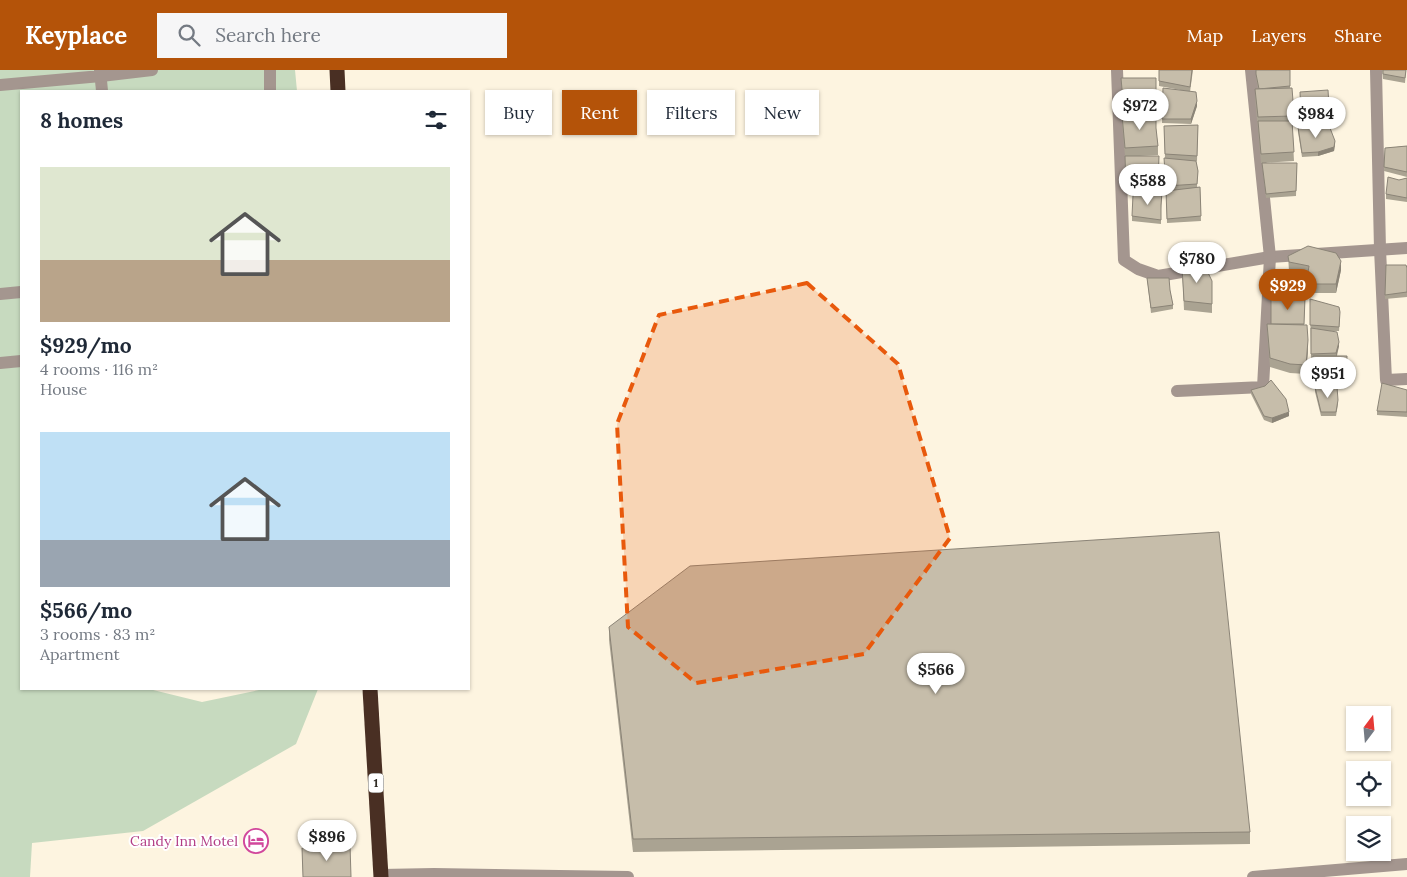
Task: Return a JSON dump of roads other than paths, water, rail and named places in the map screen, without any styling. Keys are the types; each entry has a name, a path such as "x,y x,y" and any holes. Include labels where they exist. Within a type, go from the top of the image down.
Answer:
{"highway":[{"path":"337,70 338,90"},
{"name":"1","path":"370,690 381,876"}],"street":[{"path":"0,85 101,73 152,70"},
{"path":"270,70 270,90"},
{"path":"1117,70 1124,260 1138,270 1158,276 1270,257 1407,248"},
{"path":"1178,391 1263,387 1270,257 1251,70"},
{"path":"1376,70 1380,249 1386,380 1407,379"},
{"path":"101,73 102,90"},
{"path":"0,294 20,292"},
{"path":"0,363 20,361"},
{"path":"1253,877 1407,864"},
{"path":"381,876 434,874 628,877"}],"place":[{"name":"Candy Inn Motel","path":"256,841"}]}
